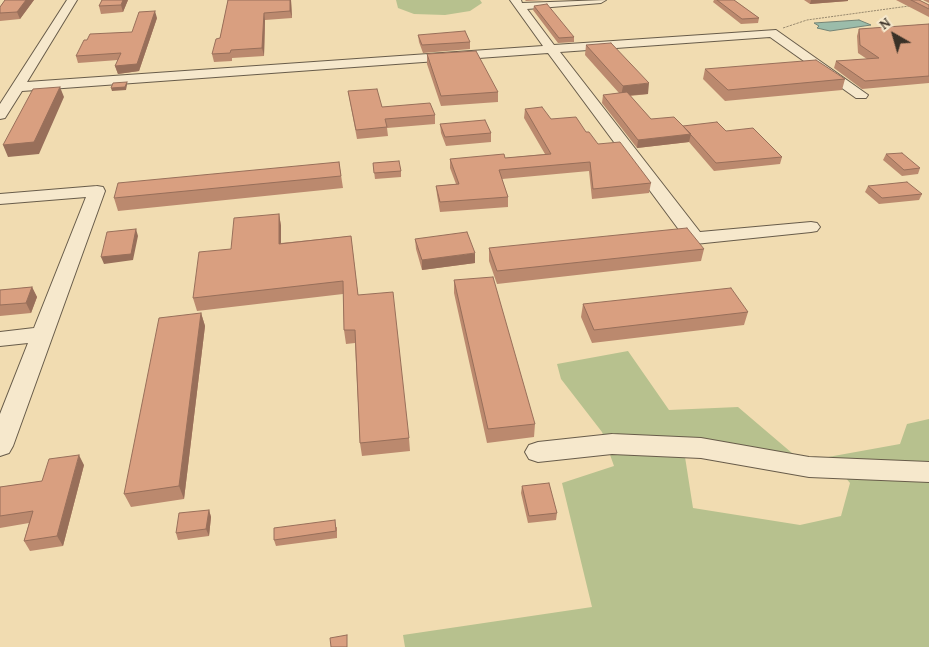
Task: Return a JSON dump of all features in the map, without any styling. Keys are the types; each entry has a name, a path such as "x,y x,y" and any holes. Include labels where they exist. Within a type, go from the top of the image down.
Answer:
{"lane":[{"path":"0,115 72,0"},
{"path":"518,3 601,0"},
{"path":"518,3 550,48 695,238 811,227"},
{"path":"18,86 772,33 861,95"},
{"path":"0,198 97,191 0,446"},
{"path":"0,339 43,334"},
{"path":"538,452 612,444 701,448 809,467 929,472"}],"path":[{"path":"772,33 807,20 909,6"}],"green space":[{"path":"396,0 480,0 482,3 470,11 445,15 414,14 398,8"},
{"path":"628,351 669,410 738,407 799,459 685,457 693,508 800,525 841,516 850,483 828,457 900,444 907,424 929,419 929,647 405,647 403,635 592,607 562,483 614,466 602,432 561,379 557,364"}],"shaded area":[{"path":"859,20 871,25 830,31 817,28 819,26 814,23"}],"building":[{"path":"5,0 26,0 17,12 0,13 0,7"},
{"path":"102,0 123,0 121,5 99,6"},
{"path":"228,0 290,0 290,11 264,13 262,48 231,50 230,53 212,54 216,39 220,38"},
{"path":"717,0 734,0 759,18 742,19"},
{"path":"911,0 919,0 929,5 929,9"},
{"path":"547,4 574,37 559,38 534,6"},
{"path":"155,11 137,64 115,66 121,53 76,56 84,40 87,40 90,34 132,32 139,12"},
{"path":"929,24 929,76 865,81 836,61 879,58 860,45 859,29"},
{"path":"465,31 470,42 422,45 418,35"},
{"path":"611,43 649,83 623,86 586,45"},
{"path":"476,51 498,92 441,96 427,54"},
{"path":"816,60 845,79 728,90 705,69"},
{"path":"127,82 125,87 111,88 113,83"},
{"path":"60,87 34,142 3,145 33,89"},
{"path":"377,89 382,107 430,103 435,115 385,119 387,127 356,130 348,91"},
{"path":"627,92 651,119 674,117 691,134 638,140 603,95"},
{"path":"542,107 551,119 576,117 586,132 589,132 598,144 620,142 651,183 593,189 590,162 499,170 508,197 440,202 436,186 459,184 450,159 504,154 505,158 551,154 525,109"},
{"path":"485,120 491,133 445,137 440,124"},
{"path":"717,122 726,131 753,128 782,157 716,163 683,126"},
{"path":"902,153 920,168 904,170 886,154"},
{"path":"399,161 401,171 374,173 373,163"},
{"path":"339,162 341,176 114,198 118,183"},
{"path":"907,182 922,194 882,198 868,186"},
{"path":"279,214 279,244 351,236 358,295 393,292 409,438 360,443 355,330 344,330 343,281 193,298 199,252 231,249 234,218"},
{"path":"687,228 704,249 497,271 489,248"},
{"path":"136,229 131,254 101,257 107,232"},
{"path":"467,232 475,253 422,260 415,239"},
{"path":"493,277 535,424 488,429 454,280"},
{"path":"32,287 26,303 0,305 0,290"},
{"path":"731,288 748,312 594,330 583,304"},
{"path":"201,313 179,486 124,494 159,318"},
{"path":"79,455 57,536 24,541 33,511 0,516 0,487 42,481 49,459"},
{"path":"549,483 557,513 529,516 522,486"},
{"path":"209,510 206,529 176,533 179,513"},
{"path":"335,520 336,531 274,540 274,528"},
{"path":"347,635 347,647 331,647 330,638"}]}
